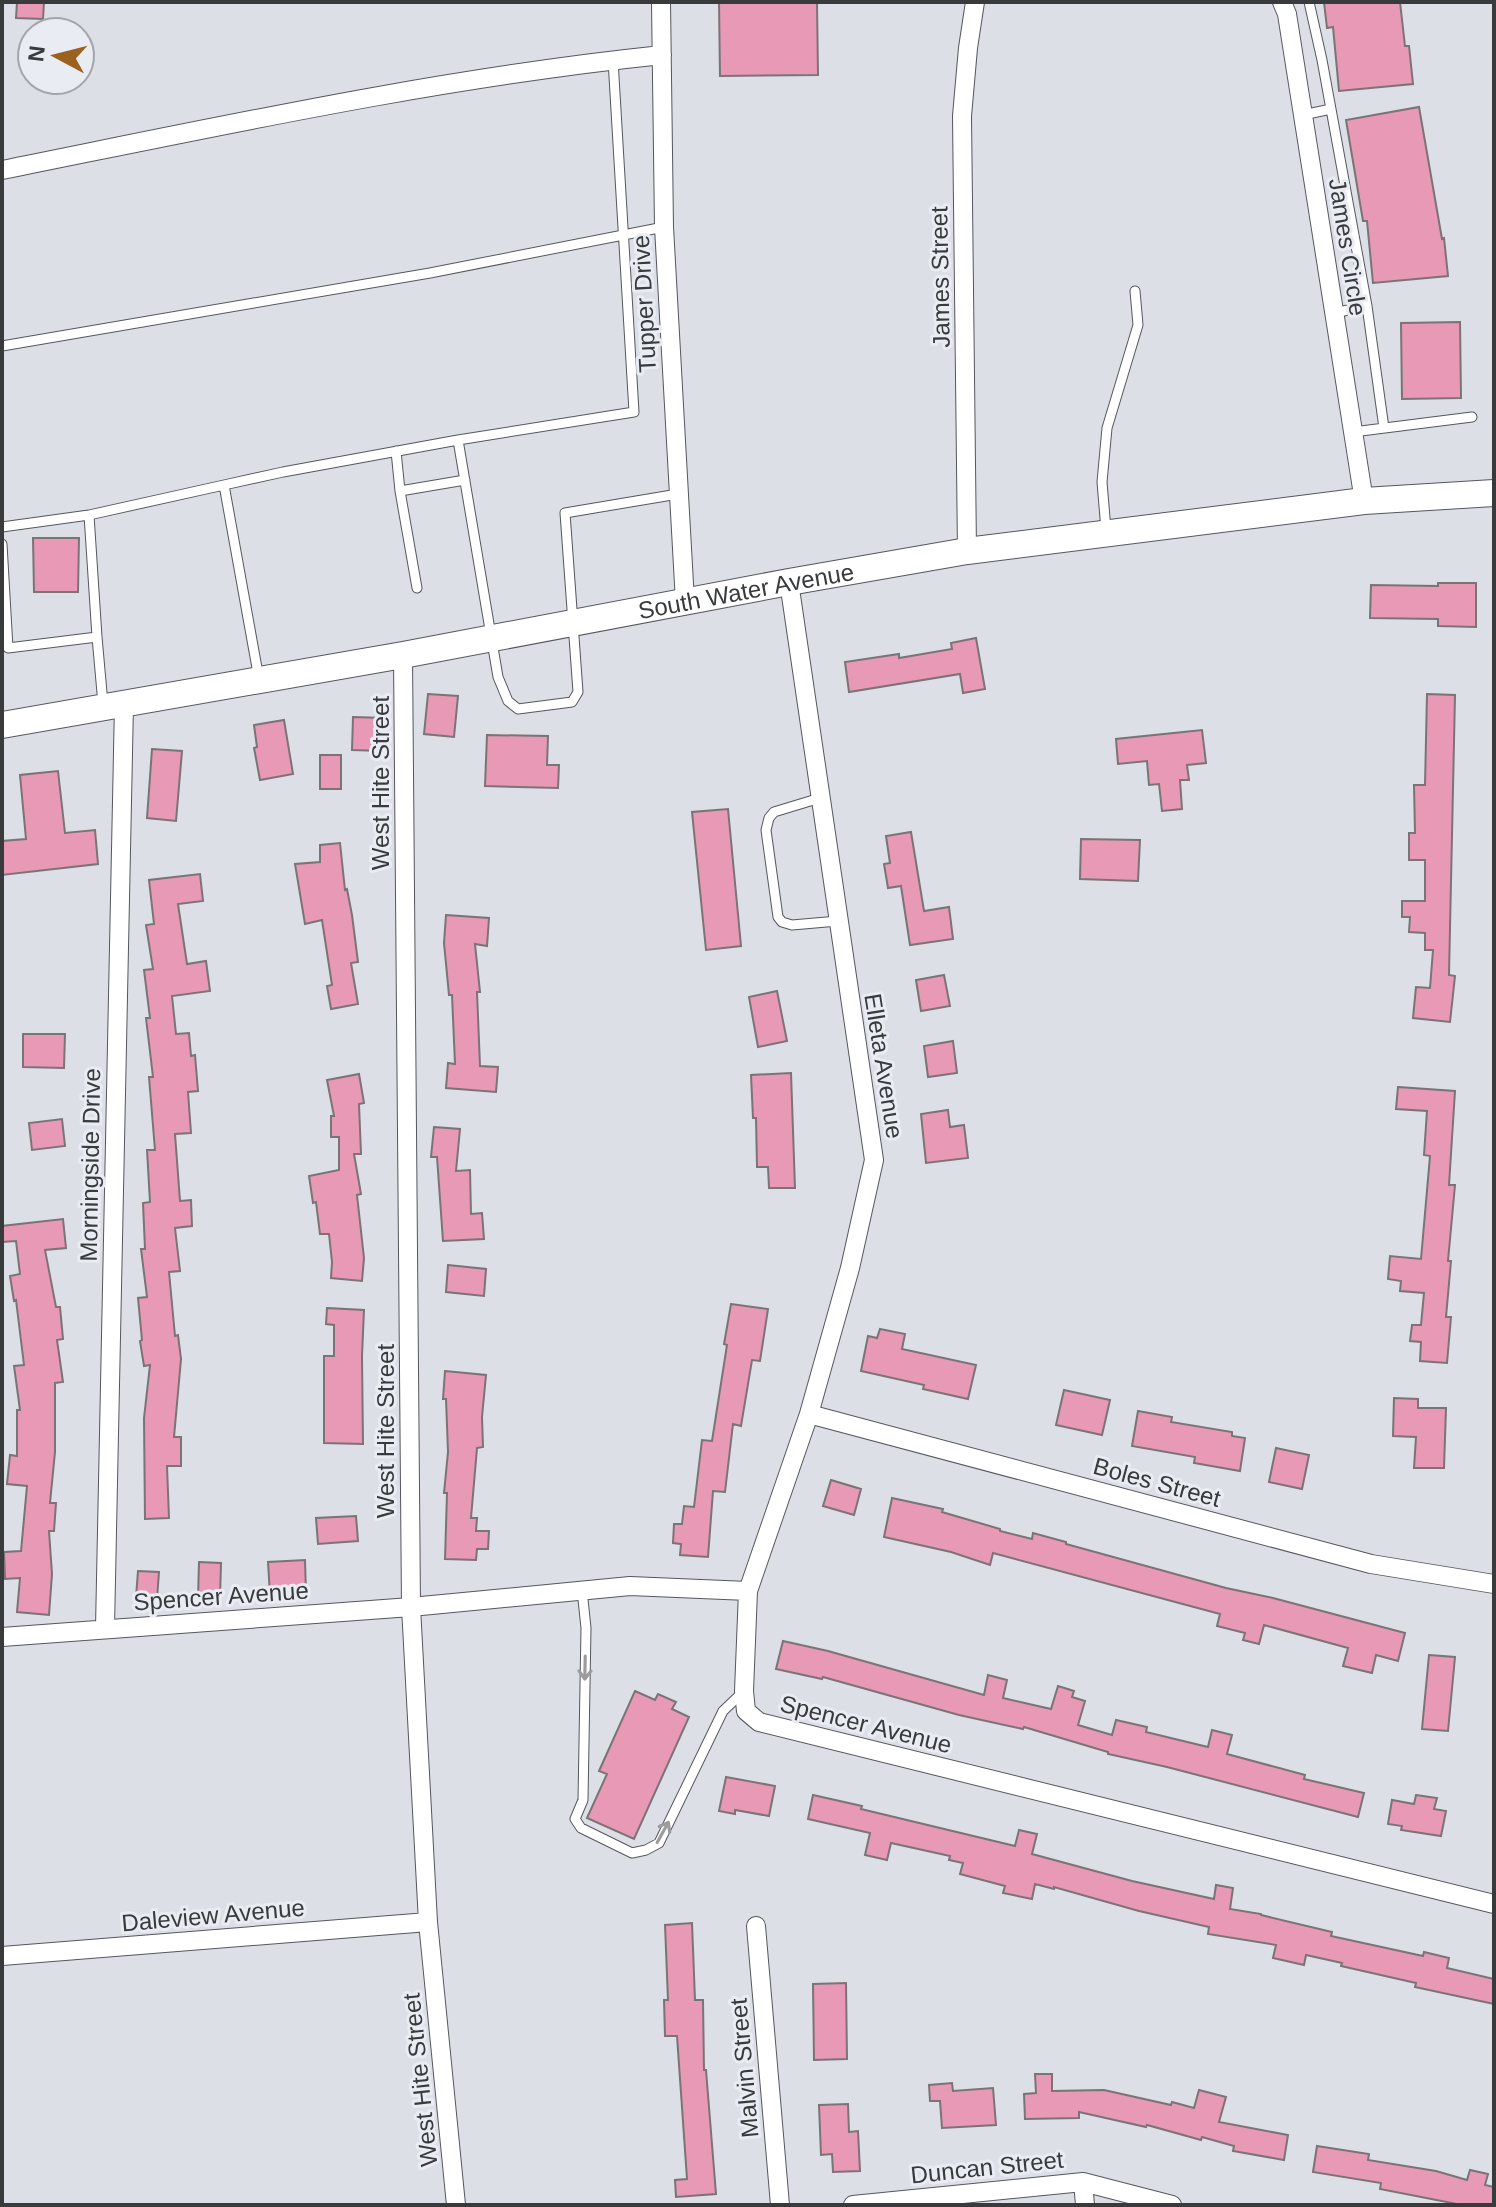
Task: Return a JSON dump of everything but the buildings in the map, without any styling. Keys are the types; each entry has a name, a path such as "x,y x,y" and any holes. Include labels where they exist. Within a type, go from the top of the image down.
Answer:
{"main road":[{"name":"South Water Avenue","path":"2,725 967,551 1364,501 1494,493"}],"street":[{"name":"Tupper Drive","path":"661,2 664,227 685,602"},
{"name":"James Street","path":"967,551 962,116 975,2"},
{"name":"James Circle","path":"1282,2 1287,14 1364,501"},
{"path":"2,170 334,103 662,55"},
{"name":"Elleta Avenue","path":"748,1591 809,1414 850,1268 874,1160 789,582"},
{"name":"West Hite Street","path":"403,655 411,1607 428,1922 456,2205"},
{"name":"Morningside Drive","path":"105,1628 114,705"},
{"name":"Boles Street","path":"809,1414 1371,1564 1494,1584"},
{"name":"Spencer Avenue","path":"2,1637 411,1607 630,1586 748,1591"},
{"path":"744,1691 748,1591"},
{"name":"Spencer Avenue","path":"744,1691 746,1711 759,1722 1494,1904"},
{"name":"Daleview Avenue","path":"2,1956 428,1922"},
{"name":"Malvin Street","path":"756,1926 780,2205"},
{"path":"1083,2182 1085,2205"},
{"name":"Duncan Street","path":"853,2205 1083,2182 1172,2205"}],"lane":[{"path":"1309,2 1367,306 1384,428"},
{"path":"2,527 89,515 396,451 634,412 613,60"},
{"path":"1303,115 1331,109"},
{"path":"2,346 430,273 664,227"},
{"path":"1106,534 1102,482 1107,428 1138,325 1135,291"},
{"path":"1334,313 1367,306"},
{"path":"1353,432 1472,417"},
{"path":"458,440 498,677 508,701 518,709 572,702 578,692 565,513 678,494"},
{"path":"396,451 417,588"},
{"path":"400,491 465,480"},
{"path":"224,485 260,680"},
{"path":"89,515 97,637 114,705"},
{"path":"2,544 8,648 97,637"},
{"path":"820,798 774,812 767,823 778,917 792,925 838,921"},
{"path":"582,1590 586,1628 583,1800 575,1819 581,1828 632,1853 659,1843 723,1711 744,1691"}]}
